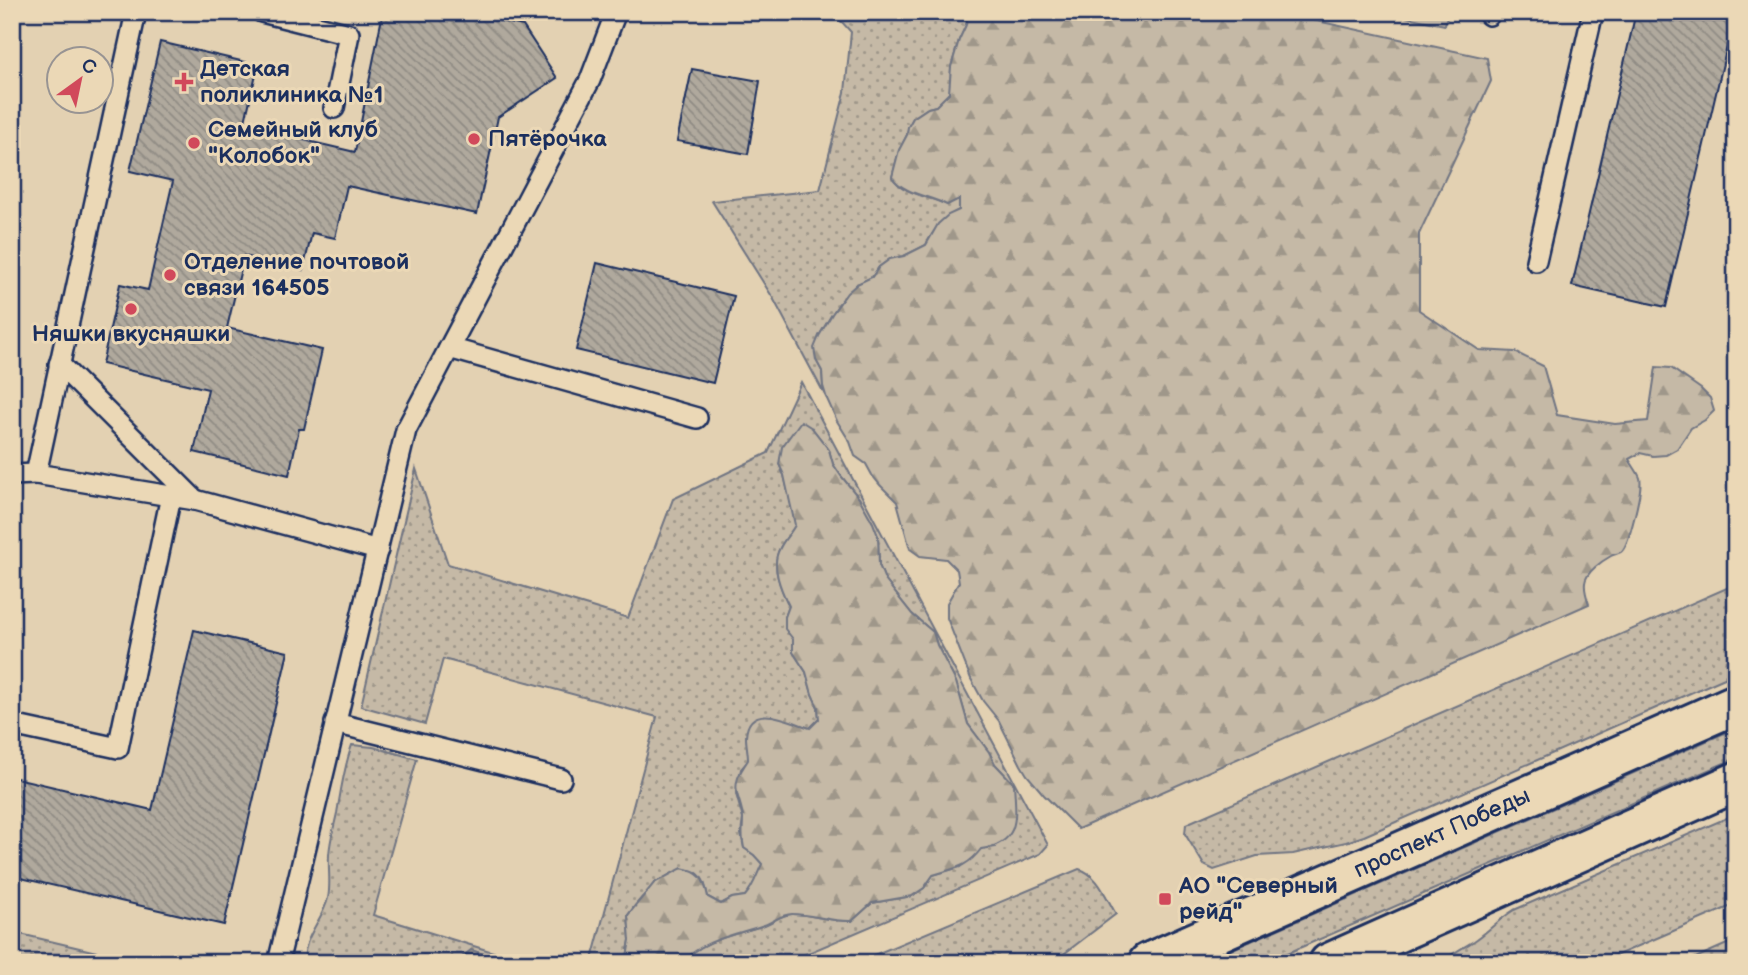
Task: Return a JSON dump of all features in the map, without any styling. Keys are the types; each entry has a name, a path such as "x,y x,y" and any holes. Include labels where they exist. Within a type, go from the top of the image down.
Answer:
{"main road":[{"name":"проспект Победы","path":"1148,963 1736,704"},
{"path":"1329,963 1736,782"}],"lane":[{"path":"36,474 136,12"},
{"path":"262,12 349,34 334,107"},
{"path":"278,963 407,430 590,80 616,12"},
{"path":"1536,261 1593,12"},
{"path":"449,348 697,418"},
{"path":"60,364 195,500"},
{"path":"12,475 36,474 195,500 377,550"},
{"path":"12,725 118,748 171,496"},
{"path":"335,723 561,779"}],"green space":[{"path":"833,12 966,12 967,17 951,67 950,93 936,106 913,118 899,150 892,177 903,188 947,205 959,198 959,210 939,225 926,245 904,256 890,259 879,267 872,277 857,284 839,303 819,336 816,360 822,371 827,399 773,298 712,201 820,190 845,92 851,32"},
{"path":"966,12 1276,12 1487,58 1491,81 1419,234 1419,310 1479,350 1515,352 1543,366 1557,415 1615,424 1648,421 1656,367 1671,368 1701,389 1710,398 1714,411 1691,428 1677,449 1666,455 1640,453 1629,459 1640,478 1631,529 1621,552 1603,561 1588,575 1585,586 1589,604 1078,829 1027,775 999,721 983,701 971,679 947,618 947,603 959,582 957,570 946,559 920,556 910,549 897,502 880,485 866,464 855,456 837,421 827,399 814,348 847,293 857,284 872,277 879,267 890,259 904,256 926,245 938,224 959,210 959,199 947,205 910,191 892,177 899,150 913,118 936,106 949,93 951,67 966,25"},
{"path":"1382,12 1448,12 1445,25"},
{"path":"801,382 1048,845 1040,854 785,963 683,963 690,955 708,944 765,925 784,915 799,914 852,921 872,903 912,896 924,888 933,875 960,867 981,849 995,847 1014,784 995,764 968,724 956,682 933,632 912,614 885,580 879,565 878,536 859,498 841,476 833,464 829,450 812,428 779,464 796,525 780,548 776,570 789,606 785,617 793,639 793,652 806,672 818,707 819,719 810,728 797,724 746,736 749,760 741,769 736,794 743,819 741,834 744,848 763,864 745,896 732,898 721,904 708,897 703,880 696,872 687,869 668,876 649,891 628,915 630,940 626,963 591,963 657,717 443,659 425,724 361,706 416,469 448,564 628,618 673,499 768,453"},
{"path":"801,421 812,428 829,450 833,464 859,498 878,536 879,565 885,580 912,614 933,632 956,682 968,724 995,764 1014,784 1013,827 1003,841 981,849 971,860 960,866 933,875 924,888 912,896 872,903 852,921 788,914 765,925 708,944 690,955 683,963 626,963 630,940 628,915 654,883 682,868 698,874 708,897 721,904 732,898 745,896 762,864 744,848 743,816 736,787 738,777 748,760 746,737 749,725 754,719 772,716 810,728 819,719 818,707 806,672 793,652 793,639 785,629 789,606 776,570 777,555 795,525 779,464 782,447"},
{"path":"1736,584 1736,673 1346,842 1293,854 1257,856 1214,870 1204,865 1185,834 1186,824"},
{"path":"1736,728 1736,758 1265,963 1201,963"},
{"path":"352,745 373,747 417,759 373,915 506,956 540,963 511,963 471,950 459,963 305,963 306,946 328,898 330,844"},
{"path":"1736,814 1736,904 1599,963 1440,963 1514,910"},
{"path":"1079,869 1096,881 1116,914 1052,963 855,963"},
{"path":"12,932 143,963 12,963"},
{"path":"1736,940 1736,963 1684,963"},
{"path":"471,950 511,963 459,963"}],"building":[{"path":"383,12 462,12 523,26 557,78 498,117 477,214 347,186 335,238 312,233 303,270 244,256 227,328 322,350 304,429 299,429 289,475 194,452 208,389 102,364 120,284 148,290 173,181 130,171 160,42 258,65 244,126 355,152"},
{"path":"1636,12 1735,12 1666,307 1572,286"},
{"path":"692,69 760,81 748,154 677,141"},
{"path":"597,263 734,296 713,383 576,350"},
{"path":"194,630 288,652 224,925 12,876 12,777 152,810"}],"place":[{"name":"Детская поликлиника №1","path":"184,82"},
{"name":"Пятёрочка","path":"474,139"},
{"name":"Семейный клуб \"Колобок\"","path":"194,143"},
{"name":"Отделение почтовой связи 164505","path":"170,275"},
{"name":"Няшки вкусняшки","path":"131,309"},
{"name":"АО \"Северный рейд\"","path":"1165,899"}]}
